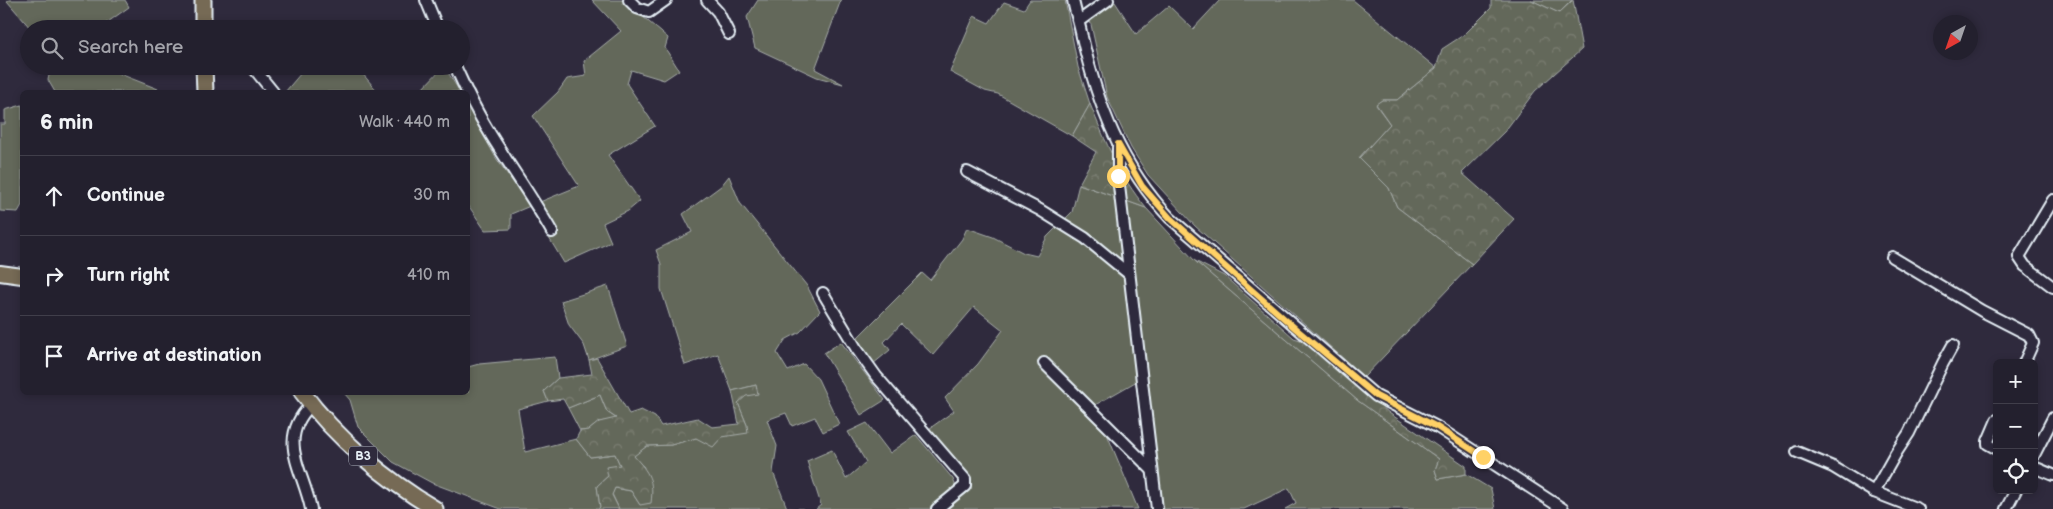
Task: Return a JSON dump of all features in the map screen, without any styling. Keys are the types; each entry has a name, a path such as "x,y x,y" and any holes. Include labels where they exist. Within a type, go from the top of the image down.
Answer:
{"highway":[{"path":"203,0 203,20"},
{"path":"204,75 205,90"},
{"name":"B3","path":"304,395 311,405 366,459 389,478 435,509"}],"main road":[{"path":"0,273 20,276"}],"street":[{"path":"426,0 434,20"},
{"path":"629,0 637,8 649,12 666,0"},
{"path":"707,0 718,12 729,34"},
{"path":"1073,0 1092,77 1118,144 1142,186 1170,218 1376,396 1437,427 1564,509"},
{"path":"1079,21 1108,0"},
{"path":"259,75 271,90"},
{"path":"459,75 467,90"},
{"path":"470,97 496,147 536,204 552,232"},
{"path":"1118,144 1118,176 1157,509"},
{"path":"967,172 1040,210 1085,238 1129,274"},
{"path":"2053,200 2019,257 2025,266 2053,287"},
{"path":"1892,257 1982,312 2029,335 2033,343 2026,359"},
{"path":"823,293 856,348 876,376 965,478 964,486 937,509"},
{"path":"1874,492 1909,433 1943,363 1954,345"},
{"path":"1044,363 1152,470"},
{"path":"311,405 298,421 293,442 293,452 305,484 311,509"},
{"path":"2037,449 2053,418"},
{"path":"1993,429 1988,444 1993,447"},
{"path":"1797,452 1833,467 1874,492 1914,508"},
{"path":"2038,469 2053,475"},
{"path":"2006,509 2014,494"}],"green space":[{"path":"125,0 129,7 111,20 23,20 7,1"},
{"path":"592,0 623,0 668,38 665,48 679,70 664,80 631,70 627,84 655,126 608,155 640,201 628,211 603,223 611,242 564,263 530,206 579,186 533,116 558,92 567,79 586,76 584,61 621,31"},
{"path":"758,0 841,0 815,69 843,84 817,77 755,48 747,17"},
{"path":"1030,0 1065,0 1078,67 1090,104 1072,136 998,94 985,91 950,72 974,16 989,23 1004,2 1024,9"},
{"path":"1220,0 1353,0 1436,68 1397,100 1382,100 1376,105 1390,124 1359,158 1389,188 1397,207 1472,264 1364,377 1195,226 1148,175 1131,148 1107,97 1090,20 1115,2 1136,34 1169,6 1193,29"},
{"path":"1491,0 1531,0 1559,13 1573,0 1582,49 1535,91 1505,131 1462,173 1514,219 1472,264 1397,207 1389,188 1359,158 1390,124 1376,104 1382,100 1397,100 1436,68 1442,49 1465,34 1491,8"},
{"path":"1531,0 1572,0 1559,13"},
{"path":"49,75 123,75 158,89 54,90 48,80"},
{"path":"299,75 364,75 376,90 287,90"},
{"path":"435,75 450,75 459,90 421,90"},
{"path":"1090,104 1121,171 1136,196 1146,208 1079,184 1096,152 1072,136"},
{"path":"20,106 20,208 18,212 0,211 0,124 5,124 5,110"},
{"path":"470,111 496,158 530,206 511,214 511,229 485,230 470,208"},
{"path":"729,176 740,203 807,286 820,311 800,332 785,340 777,353 788,371 804,364 818,379 839,424 823,432 815,417 792,426 786,413 767,420 777,446 773,472 787,508 803,509 619,509 612,494 615,488 631,491 640,505 644,467 633,456 647,446 671,445 696,438 722,437 747,425 738,403 756,385 732,391 718,354 685,365 661,289 661,264 656,250 692,232 683,214 721,186"},
{"path":"1079,184 1146,208 1195,261 1357,400 1439,459 1435,470 1438,479 1466,474 1491,489 1495,509 1285,509 1296,503 1289,488 1244,509 1154,509 1137,381 1095,405 1138,509 944,509 972,485 926,431 954,411 945,398 978,364 1003,330 974,307 933,355 901,324 884,342 890,350 873,364 855,340 922,273 930,280 962,239 967,228 993,237 1024,253 1037,256 1047,237 1072,212"},
{"path":"1195,261 1224,276 1294,338 1307,342 1389,413 1466,466 1466,474 1438,479 1435,470 1439,459 1357,400"},
{"path":"608,286 627,346 589,360 584,345 569,325 561,301"},
{"path":"841,342 885,400 861,415 824,353"},
{"path":"555,357 558,378 544,391 548,401 518,409 525,452 576,439 590,457 615,454 620,465 597,486 600,507 598,509 501,509 432,483 393,462 358,427 350,400 346,395 470,395 470,366"},
{"path":"597,358 629,414 641,410 655,417 661,426 698,418 712,427 739,424 732,391 756,385 758,394 746,396 738,403 747,425 748,433 722,437 713,447 696,438 671,445 647,446 634,456 649,477 652,488 651,503 640,505 631,491 615,488 612,495 619,509 598,509 600,507 597,486 608,476 606,467 620,465 615,454 590,457 576,439 580,431 589,430 599,422 616,418 607,412 600,395 568,408 563,399 548,401 544,391 558,378 592,374 589,360"},
{"path":"600,395 607,412 617,419 599,422 589,430 580,431 568,408"},
{"path":"867,423 890,453 916,435 953,479 956,487 934,509 816,509 821,505 807,461 832,450 846,479 866,462 848,432"}],"route":[{"path":"1118,176 1118,144 1122,155 1155,202 1170,218 1240,281 1336,360 1376,396 1437,427 1483,457"}]}
